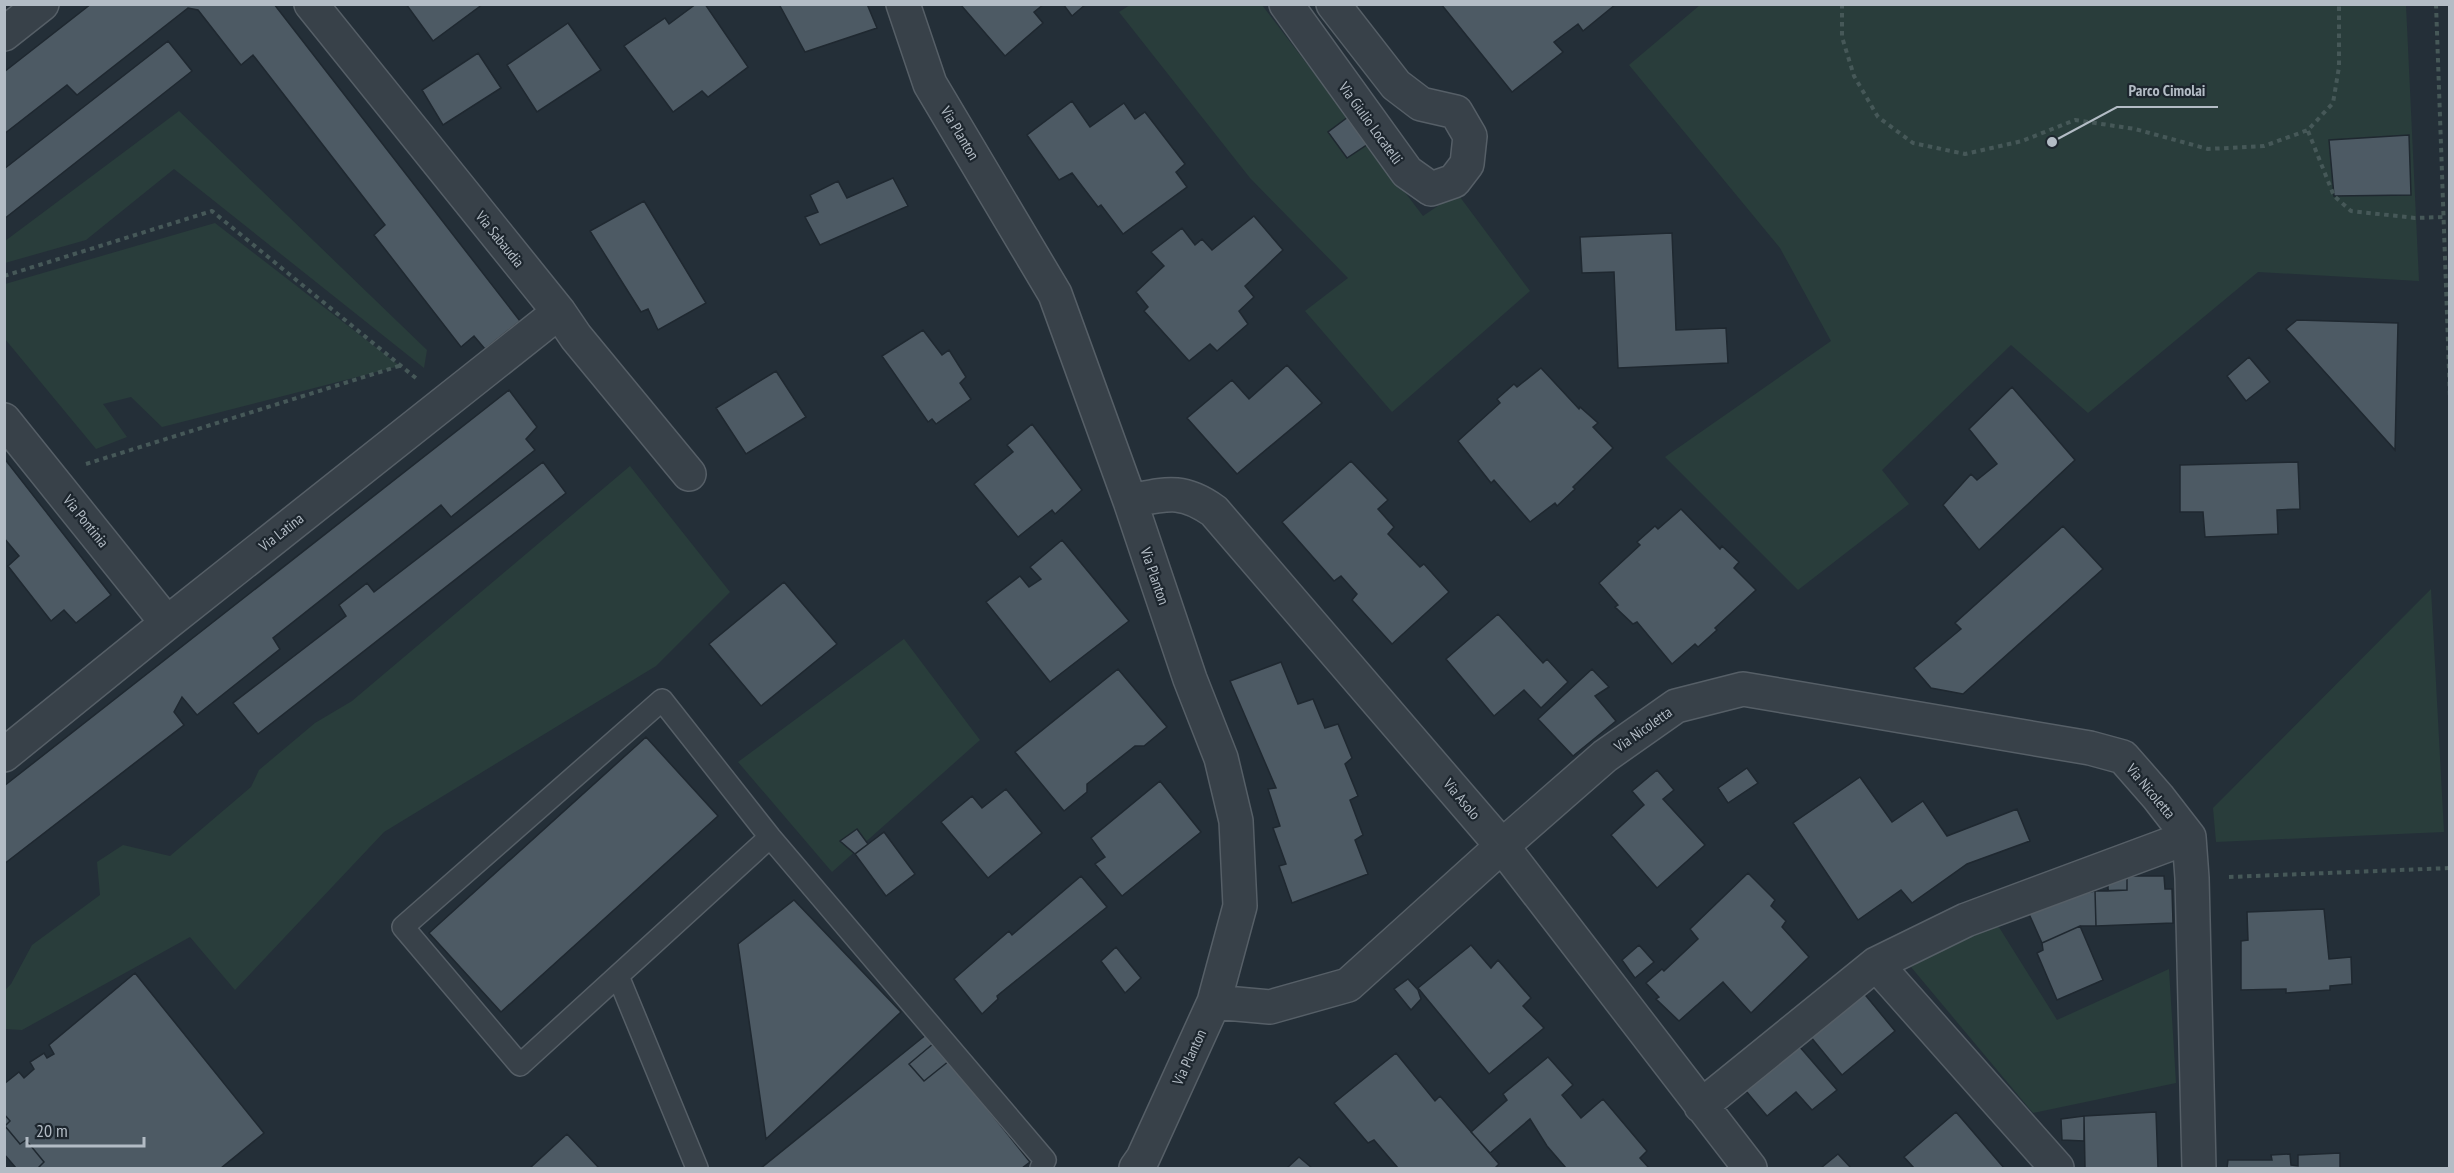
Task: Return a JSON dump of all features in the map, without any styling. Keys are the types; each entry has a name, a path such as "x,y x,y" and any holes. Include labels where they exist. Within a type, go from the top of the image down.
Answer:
{"street":[{"path":"4,34 42,4"},
{"name":"Via Sabaudia","path":"311,4 559,312 576,337 689,474"},
{"name":"Via Planton","path":"903,4 930,84 1055,294 1130,501 1190,679 1221,758 1236,821 1240,906 1214,1002 1143,1158 1136,1168"},
{"name":"Via Giulio Locatelli","path":"1286,4 1407,172 1431,189 1454,181 1467,164 1470,136 1456,112 1421,104 1396,85 1333,4"},
{"name":"Via Latina","path":"4,755 167,622 559,312"},
{"name":"Via Pontinia","path":"4,420 167,622"},
{"name":"Via Asolo","path":"1130,501 1165,494 1189,496 1214,512 1502,846 1750,1168"},
{"name":"Via Nicoletta","path":"1214,1002 1270,1007 1348,985 1605,756 1676,706 1743,689 2090,748 2122,757 2189,837 1966,920 1876,964 1701,1106"},
{"path":"2189,837 2199,1168"},
{"path":"1876,964 2057,1168"}],"lane":[{"path":"770,837 520,1065 403,927 662,700 770,837 1045,1160 1041,1168"},
{"path":"618,976 697,1168"}],"path":[{"path":"1842,4 1842,37 1854,76 1878,117 1913,142 1965,154 2022,141 2075,120 2135,129 2208,149 2264,146 2308,130 2333,103 2339,67 2339,4"},
{"path":"2436,4 2450,399"},
{"path":"2308,130 2334,196 2351,211 2415,218 2443,217"},
{"path":"4,276 212,212 400,366 447,400"},
{"path":"49,475 400,366"},
{"path":"2192,878 2450,868"}],"green space":[{"path":"1130,5 1262,5 1423,216 1457,193 1530,291 1392,412 1305,311 1348,278 1250,178 1119,12"},
{"path":"1700,5 2406,5 2419,281 2258,272 2088,413 2011,345 1882,470 1909,504 1798,590 1665,457 1831,341 1780,248 1629,65"},
{"path":"179,111 427,350 424,368 174,169 86,240 5,263 5,241"},
{"path":"215,223 400,366 162,427 131,397 103,404 127,437 96,449 5,339 5,284"},
{"path":"630,466 730,592 656,666 384,832 235,990 190,937 22,1030 5,1029 5,990 11,984 32,945 100,895 97,862 123,845 170,856 251,787 259,770 315,723 352,701"},
{"path":"2431,589 2444,832 2216,842 2213,808"},
{"path":"904,639 980,740 832,872 738,762"},
{"path":"1997,924 2057,1020 2169,969 2176,1083 2033,1113 1911,967 1974,931"}],"building":[{"path":"91,4 274,4 520,321 485,349 474,336 461,347 374,235 385,225 253,55 241,65 198,10 188,8 77,95 67,85 4,134 4,72"},
{"path":"406,4 483,4 433,41"},
{"path":"696,4 705,4 748,67 708,97 702,91 673,112 624,46 665,18 669,24"},
{"path":"779,4 867,4 877,28 805,52"},
{"path":"960,4 1044,4 1034,12 1043,23 1005,56"},
{"path":"1063,4 1086,4 1072,16"},
{"path":"1441,4 1616,4 1583,31 1578,24 1554,42 1563,52 1512,92"},
{"path":"568,23 601,70 537,112 507,65"},
{"path":"168,41 192,71 4,219 4,169"},
{"path":"478,53 501,88 443,125 422,90"},
{"path":"1072,101 1090,127 1124,103 1135,119 1145,112 1185,164 1176,172 1187,187 1123,234 1101,205 1098,207 1072,173 1059,180 1027,135"},
{"path":"1348,117 1368,144 1347,158 1328,132"},
{"path":"2409,135 2411,195 2334,196 2329,140"},
{"path":"893,178 908,206 820,245 805,217 818,212 810,195 838,181 847,198"},
{"path":"644,201 706,303 658,330 648,309 641,312 590,231"},
{"path":"1254,216 1283,250 1245,286 1254,297 1239,311 1248,324 1217,351 1210,344 1189,361 1144,311 1148,307 1136,292 1164,266 1151,252 1182,228 1195,245 1202,239 1212,250"},
{"path":"1672,233 1676,330 1726,328 1728,363 1618,368 1614,272 1582,273 1580,237"},
{"path":"2297,320 2398,323 2395,450 2286,329"},
{"path":"923,330 942,355 949,350 966,377 960,383 971,399 936,424 932,419 928,422 882,356"},
{"path":"2249,357 2270,382 2246,401 2227,376"},
{"path":"1287,365 1322,403 1237,474 1187,418 1232,380 1249,399"},
{"path":"1541,368 1579,409 1580,407 1598,423 1593,427 1613,448 1557,506 1555,503 1530,522 1494,480 1491,483 1458,441 1500,403 1497,399 1514,384 1517,387"},
{"path":"776,371 806,417 746,454 716,408"},
{"path":"2012,387 2075,460 1979,550 1943,505 1971,474 1977,480 1997,464 1969,429"},
{"path":"509,390 537,427 526,439 535,450 451,517 441,505 273,638 280,649 197,715 182,697 174,712 184,725 4,864 4,786"},
{"path":"1032,424 1082,490 1055,514 1052,510 1018,537 974,484 1013,452 1007,445"},
{"path":"4,458 111,595 76,623 64,610 51,621 8,566 19,556 4,538"},
{"path":"1351,461 1388,500 1378,509 1394,527 1388,534 1420,567 1424,564 1449,592 1392,644 1352,600 1357,594 1341,576 1334,581 1282,522"},
{"path":"543,462 566,493 258,734 233,703 346,616 339,605 367,583 374,592"},
{"path":"2298,462 2300,509 2277,510 2278,534 2205,537 2203,512 2180,512 2180,465"},
{"path":"1681,509 1720,549 1722,546 1739,562 1734,568 1756,590 1698,647 1695,644 1672,664 1637,622 1633,624 1615,607 1618,605 1599,583 1640,545 1637,542 1655,526 1658,529"},
{"path":"2063,526 2103,569 1963,694 1931,688 1914,668 1961,629 1955,623"},
{"path":"1062,540 1129,621 1050,682 986,602 1020,576 1029,587 1041,579 1030,567"},
{"path":"784,582 837,644 761,706 709,644"},
{"path":"1498,614 1543,663 1547,659 1568,682 1541,708 1524,690 1494,716 1446,659"},
{"path":"1281,662 1298,704 1313,699 1325,728 1338,724 1352,758 1345,764 1358,796 1350,800 1363,835 1355,840 1368,874 1292,903 1279,866 1286,864 1273,828 1280,826 1268,789 1276,788 1230,681"},
{"path":"1118,669 1167,727 1144,746 1135,746 1087,784 1087,792 1064,811 1015,752"},
{"path":"1592,669 1609,687 1595,696 1616,721 1573,756 1538,719"},
{"path":"646,737 718,816 501,1012 429,933"},
{"path":"1747,768 1758,783 1728,803 1718,788"},
{"path":"1657,770 1674,790 1663,799 1705,845 1657,888 1611,835 1644,805 1632,791"},
{"path":"1860,777 1892,822 1923,801 1947,836 2017,809 2030,841 1967,864 1912,903 1901,890 1858,920 1793,823"},
{"path":"1160,781 1201,832 1122,896 1095,864 1105,857 1091,838"},
{"path":"1006,789 1042,833 988,878 941,822 972,796 982,808"},
{"path":"857,829 868,844 855,854 840,841"},
{"path":"884,832 915,874 886,896 855,854"},
{"path":"1748,873 1775,900 1771,906 1786,921 1782,927 1809,957 1751,1013 1723,982 1679,1021 1656,999 1659,997 1646,983 1662,969 1664,971 1698,939 1690,929"},
{"path":"1081,876 1107,907 997,996 998,999 982,1014 954,979 1009,931 1012,935"},
{"path":"2127,876 2127,890 2108,891 2108,877"},
{"path":"2127,876 2164,876 2165,889 2172,889 2173,923 2096,926 2095,891 2127,890"},
{"path":"2095,891 2096,926 2080,926 2042,943 2029,914 2074,895"},
{"path":"794,900 901,1012 766,1139 738,944"},
{"path":"2324,909 2329,959 2351,957 2352,984 2330,986 2330,990 2286,993 2286,989 2241,990 2241,941 2248,940 2247,912"},
{"path":"2080,926 2103,980 2057,1000 2037,953 2043,950 2042,943"},
{"path":"1471,945 1491,968 1498,960 1531,998 1523,1006 1544,1028 1489,1074 1418,988"},
{"path":"1639,945 1654,962 1635,978 1622,960"},
{"path":"1116,947 1141,978 1125,993 1101,961"},
{"path":"135,973 264,1133 221,1168 40,1168 44,1162 26,1140 20,1144 5,1126 10,1121 4,1114 4,1084 19,1072 24,1078 34,1069 30,1062 44,1053 47,1058 54,1054 49,1045"},
{"path":"1408,979 1418,990 1421,999 1411,1010 1394,989"},
{"path":"1862,991 1895,1031 1842,1075 1810,1036"},
{"path":"927,1034 934,1043 909,1064 924,1081 949,1061 1030,1162 1022,1168 761,1168"},
{"path":"934,1043 949,1061 924,1081 909,1064"},
{"path":"1799,1046 1837,1090 1812,1110 1796,1092 1767,1116 1746,1091"},
{"path":"1396,1053 1435,1101 1440,1096 1499,1164 1495,1168 1398,1168 1374,1140 1368,1143 1334,1103"},
{"path":"1548,1057 1573,1085 1562,1095 1581,1118 1603,1099 1647,1151 1640,1158 1649,1168 1566,1168 1547,1146 1530,1119 1490,1153 1471,1132 1507,1100 1503,1094"},
{"path":"1956,1112 2004,1168 1914,1168 1904,1157"},
{"path":"2156,1112 2158,1168 2085,1168 2084,1116"},
{"path":"4,1114 10,1121 5,1126 20,1144 26,1140 44,1162 40,1168 16,1168 4,1154"},
{"path":"2084,1116 2084,1141 2062,1140 2061,1119"},
{"path":"567,1134 599,1168 530,1168"},
{"path":"2340,1153 2340,1168 2227,1168 2228,1160 2272,1160 2271,1155 2290,1154 2291,1165 2298,1166 2298,1155"},
{"path":"1838,1154 1851,1168 1821,1168"},
{"path":"1299,1157 1312,1168 1287,1168"}],"place":[{"name":"Parco Cimolai","path":"2052,142"}]}
